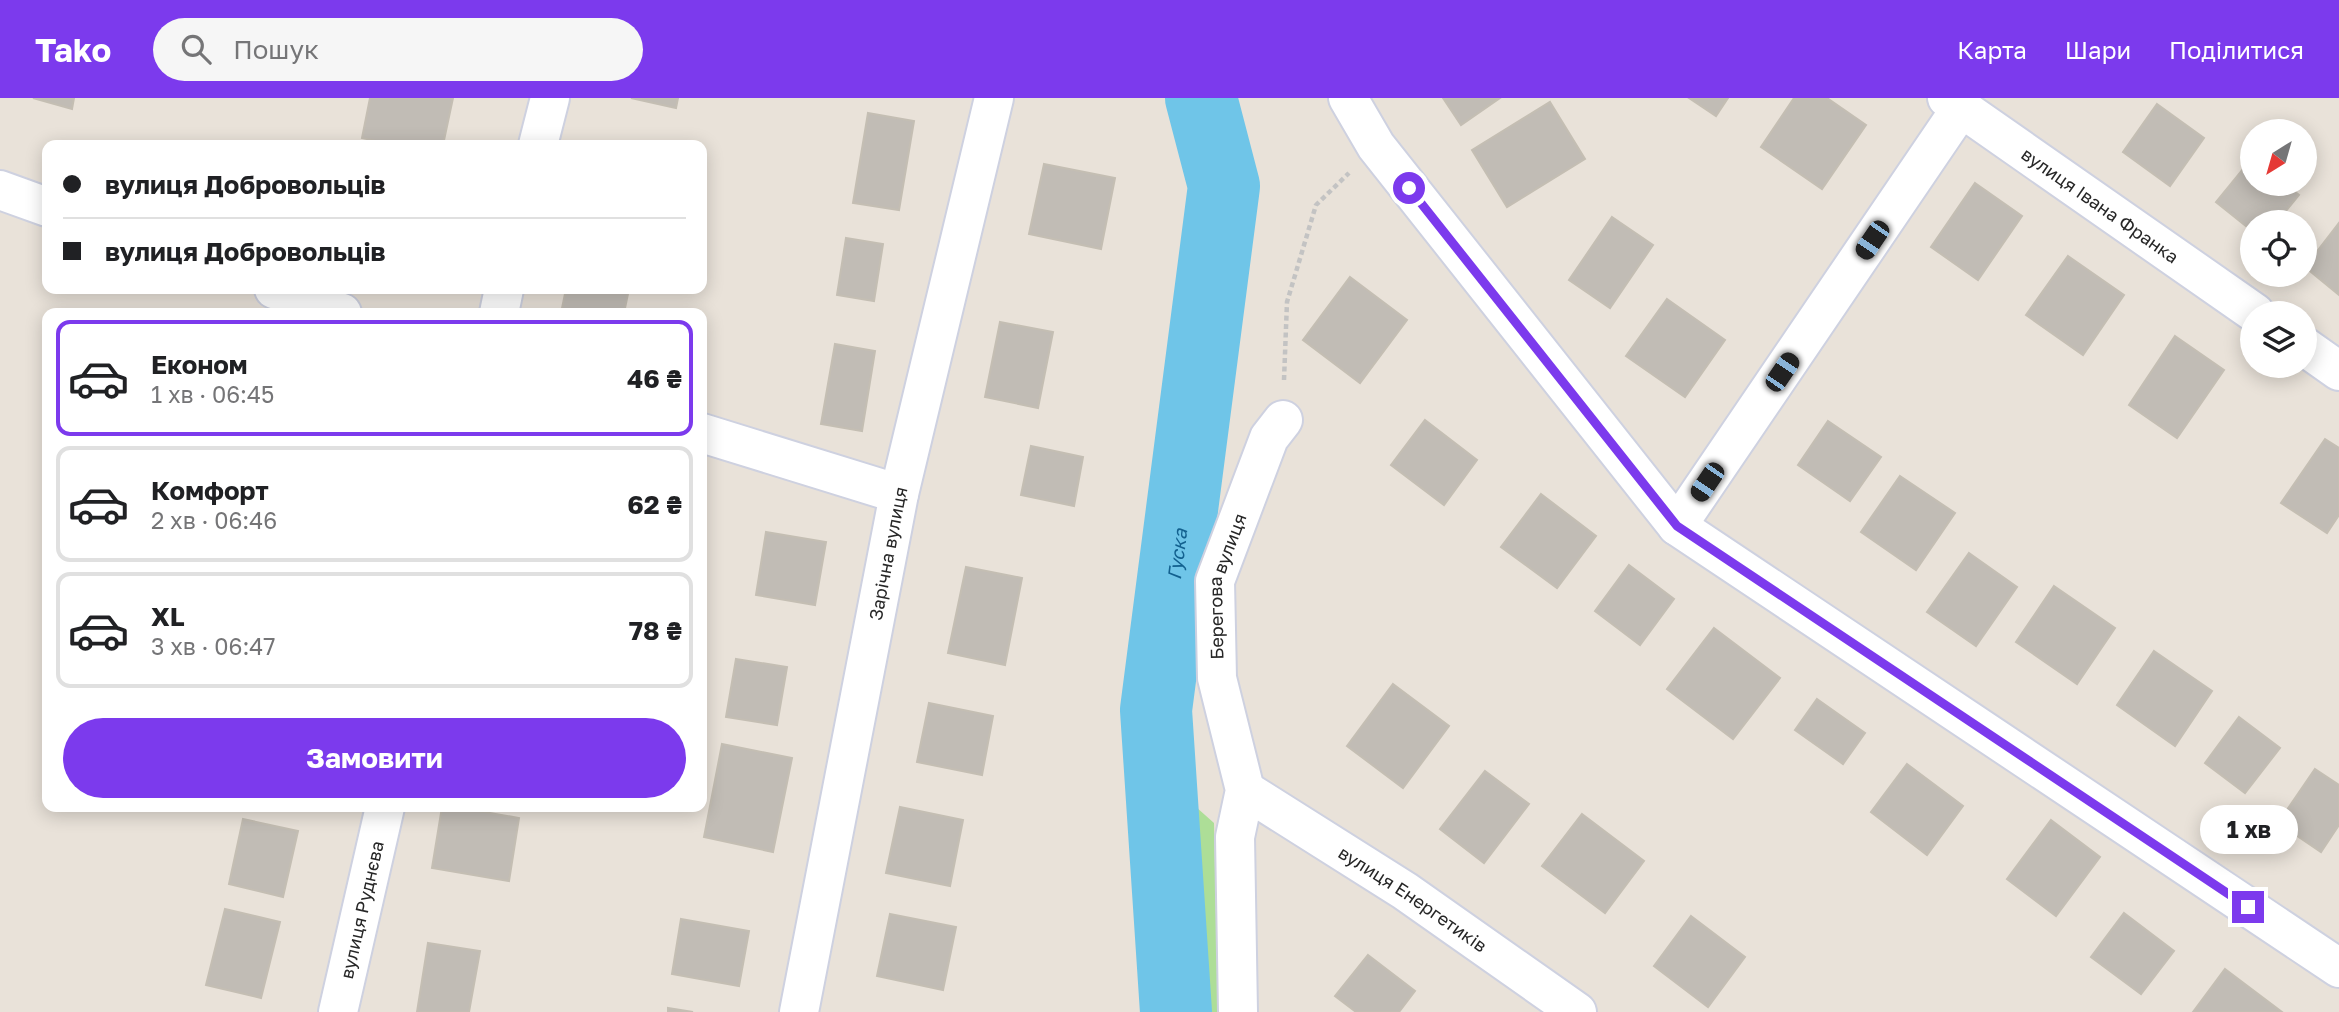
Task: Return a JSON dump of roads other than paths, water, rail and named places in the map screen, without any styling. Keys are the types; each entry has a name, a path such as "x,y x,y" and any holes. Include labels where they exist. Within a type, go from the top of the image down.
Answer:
{"street":[{"path":"539,140 550,98"},
{"name":"Зарічна вулиця","path":"799,1012 899,494 994,98"},
{"path":"1348,98 1376,146 1677,526 2339,968"},
{"path":"1677,526 1954,103"},
{"name":"вулиця Івана Франка","path":"1954,103 2240,303"},
{"path":"0,190 42,205"},
{"path":"288,294 328,308"},
{"path":"2317,356 2339,371"},
{"name":"Берегова вулиця","path":"1238,1012 1235,837 1245,790 1217,678 1215,581 1269,438 1283,420"},
{"path":"707,435 899,494"},
{"name":"вулиця Енергетиків","path":"1245,790 1405,891 1577,1012"},
{"name":"вулиця Руднєва","path":"338,1012 384,812"}],"waterway":[{"name":"Гуска","path":"1176,1012 1156,710 1224,186 1201,98"}]}
